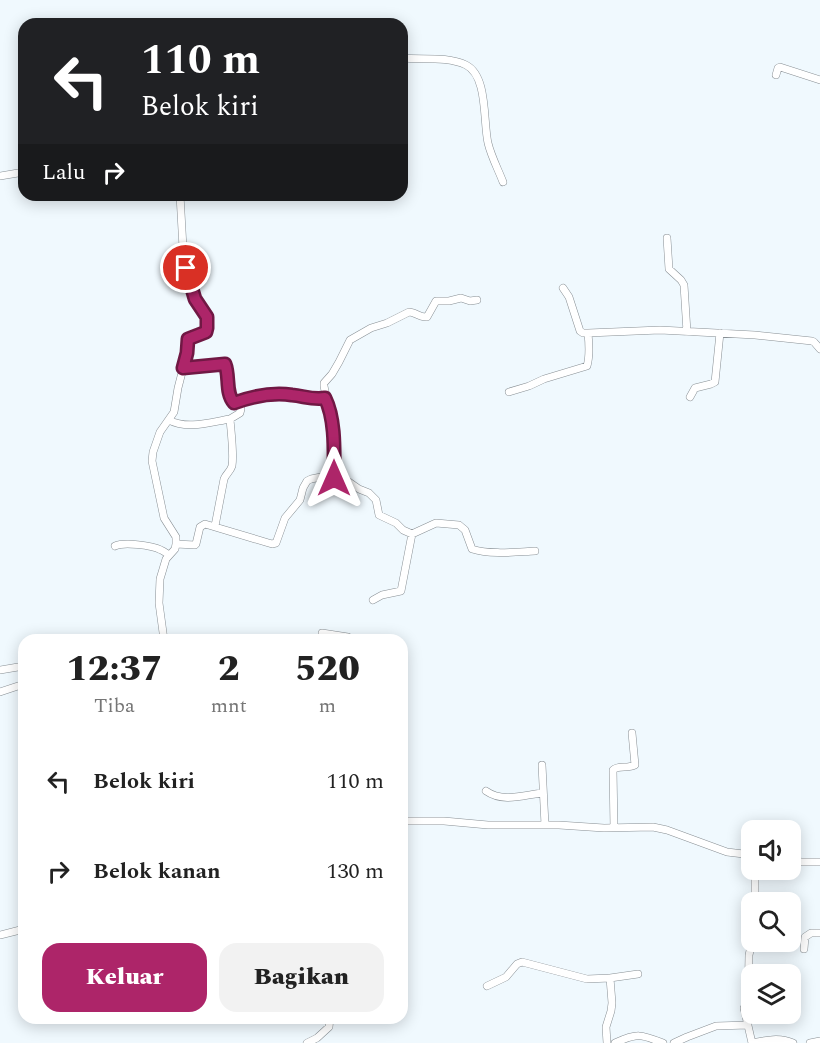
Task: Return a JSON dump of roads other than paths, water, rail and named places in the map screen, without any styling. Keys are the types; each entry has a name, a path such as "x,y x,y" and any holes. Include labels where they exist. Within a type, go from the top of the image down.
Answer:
{"street":[{"path":"408,58 446,60 466,65 474,71 481,86 488,145 503,182"},
{"path":"776,75 780,67 820,80"},
{"path":"0,176 18,173"},
{"path":"163,634 160,579 165,559 175,549 176,537 164,518 153,471 153,452 160,432 174,412 188,339 207,330 207,317 195,299 186,268 180,201"},
{"path":"667,238 669,269 684,285 687,332"},
{"path":"563,288 569,297 580,331 583,333 660,330 720,333 812,340 820,349"},
{"path":"334,478 333,431 324,383 332,374 352,338 409,312 427,317 434,302 439,300 463,298 470,301 477,300"},
{"path":"509,392 587,366 588,333"},
{"path":"690,397 695,388 715,382 720,333"},
{"path":"183,368 225,364 228,372 230,398 233,403 261,394 325,398"},
{"path":"169,420 181,424 196,424 230,419 240,413 239,401"},
{"path":"214,526 224,479 232,463 230,419"},
{"path":"176,544 195,545 201,525 208,524 272,544 276,543 285,518 300,500 307,481 321,477 349,482 369,493 376,500 379,515 412,534 436,524 459,525 465,530 472,549 476,551 534,551"},
{"path":"373,600 382,595 401,591 412,534"},
{"path":"115,546 123,543 160,549 169,555"},
{"path":"322,633 328,634"},
{"path":"0,670 18,667"},
{"path":"0,692 18,686"},
{"path":"614,828 613,770 634,765 632,733"},
{"path":"542,765 544,825"},
{"path":"486,791 492,796 506,798 542,793"},
{"path":"408,820 488,825 660,828 723,851 741,853"},
{"path":"801,862 820,862"},
{"path":"0,935 18,930"},
{"path":"804,949 805,937 811,933 820,933"},
{"path":"488,986 506,977 517,964 522,962 587,979 638,974"},
{"path":"607,1043 606,1027 612,1004 610,978"},
{"path":"307,1043 317,1038 329,1024"},
{"path":"674,1043 716,1026 748,1025 752,1043 775,1039 793,1043"},
{"path":"615,1043 637,1035 661,1043"},
{"path":"810,1043 820,1041"}]}
